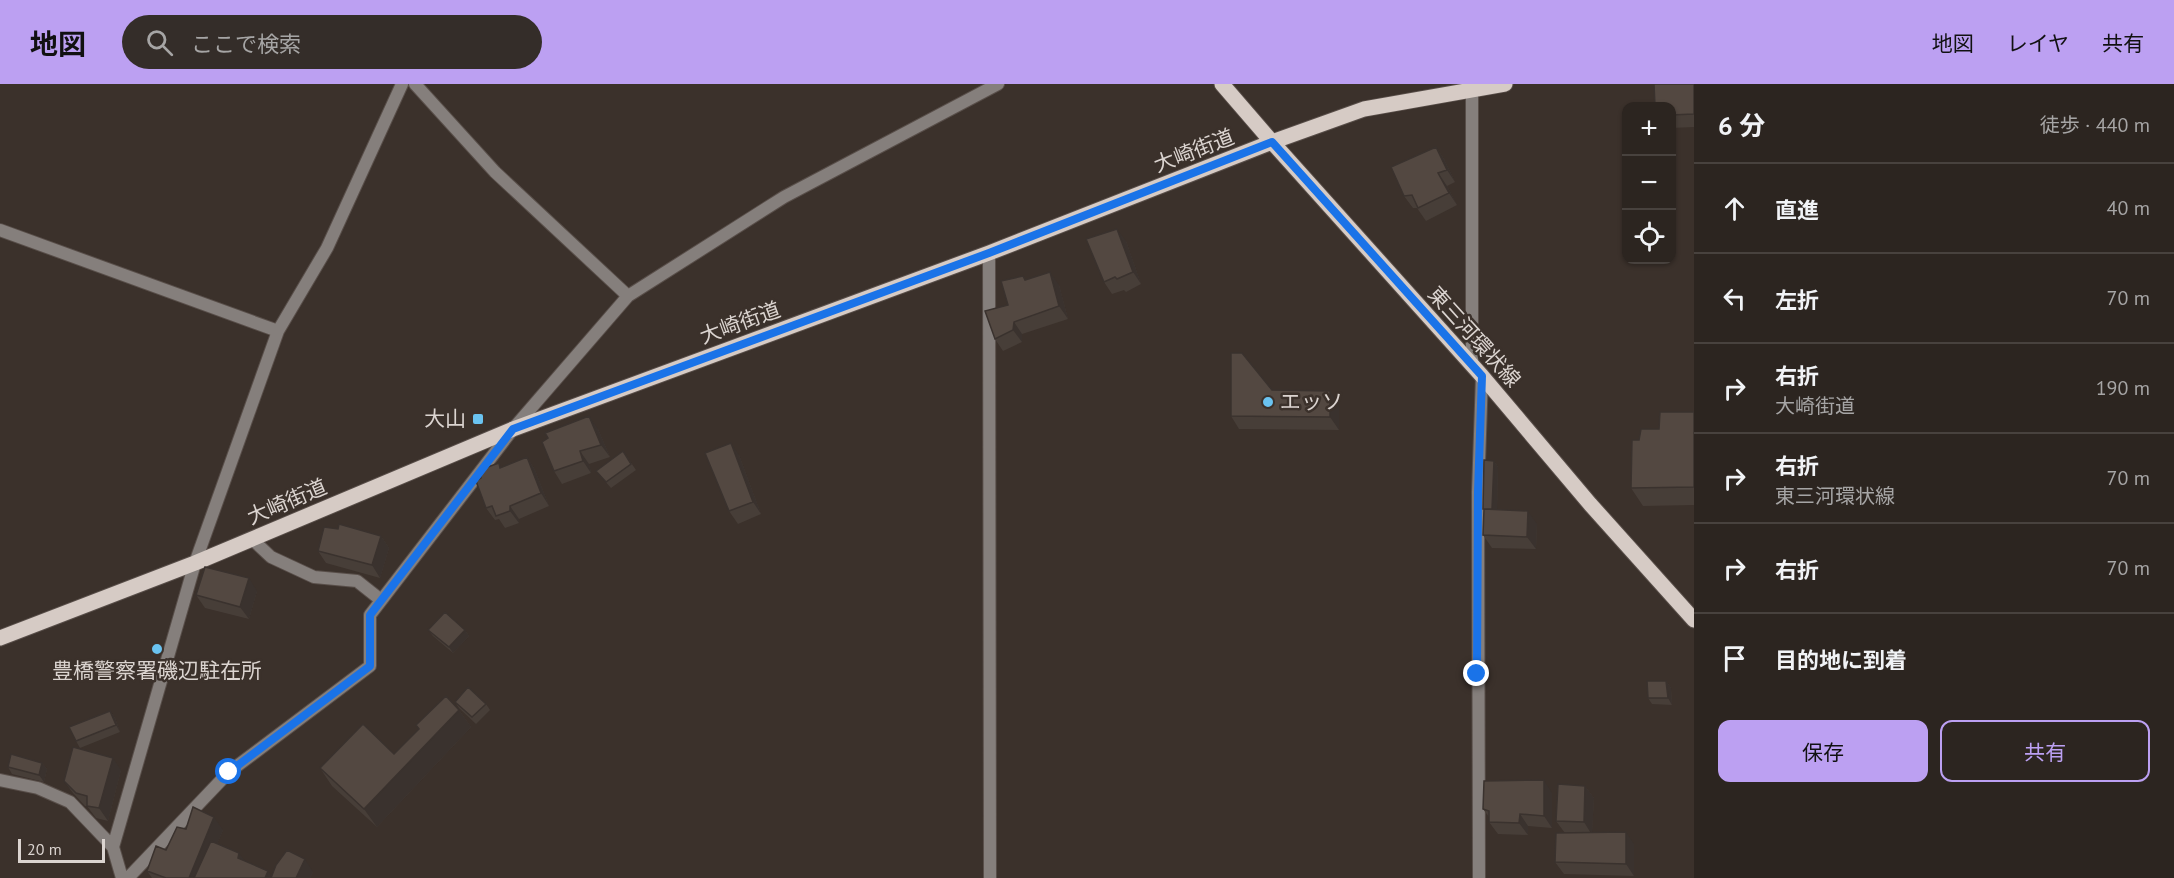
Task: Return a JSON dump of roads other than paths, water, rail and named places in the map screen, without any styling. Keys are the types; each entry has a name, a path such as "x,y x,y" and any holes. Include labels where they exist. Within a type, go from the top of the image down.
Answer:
{"main road":[{"name":"東三河環状線","path":"1222,84 1694,620"},
{"name":"大崎街道","path":"0,638 195,563 513,429 989,253 1272,142 1364,109 1472,87 1505,84"}],"street":[{"path":"113,847 195,563 278,331 327,248 402,84"},
{"path":"415,84 495,172 628,296"},
{"path":"128,878 229,772 370,666 370,615 513,429 628,296 784,197 998,84"},
{"path":"1472,87 1477,371 1479,878"},
{"path":"0,230 278,331"},
{"path":"989,253 990,878"},
{"path":"252,539 271,557 314,577 357,581 381,600"},
{"path":"0,780 38,788 70,802 113,847 122,878"}],"place":[{"name":"エッソ","path":"1268,402"},
{"name":"大山","path":"478,419"},
{"name":"豊橋警察署磯辺駐在所","path":"157,649"}]}
